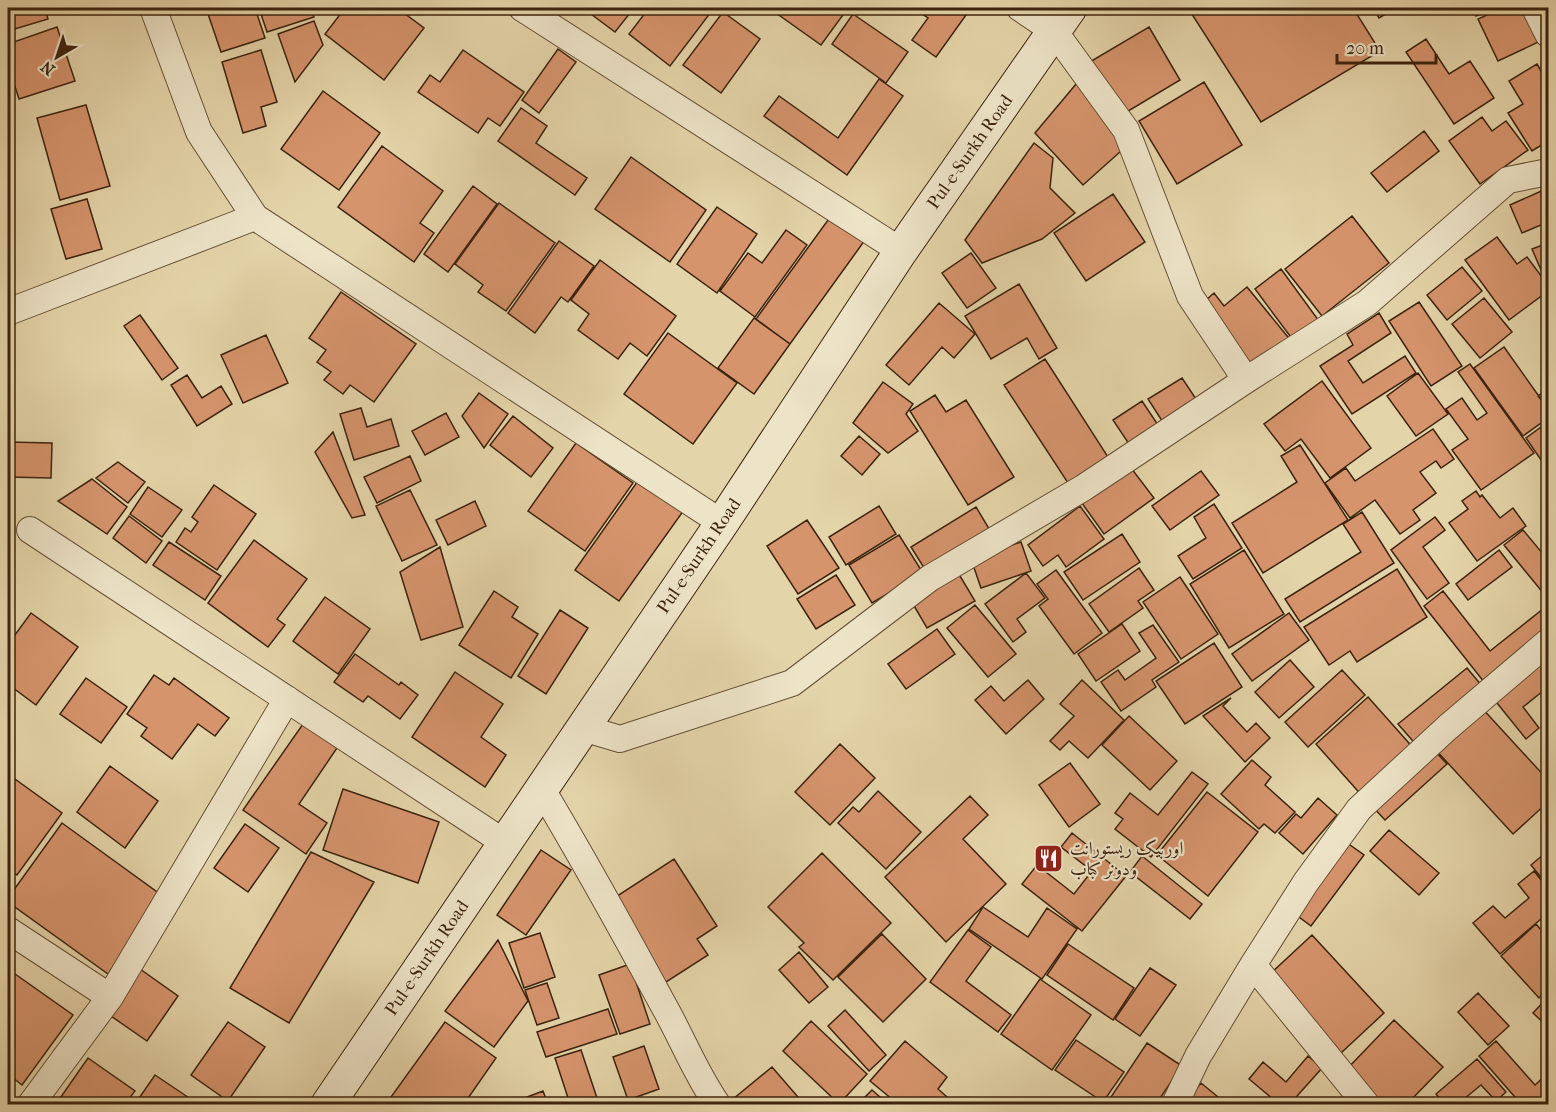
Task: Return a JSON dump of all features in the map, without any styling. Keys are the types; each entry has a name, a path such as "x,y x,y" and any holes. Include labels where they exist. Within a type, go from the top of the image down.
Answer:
{"street":[{"path":"153,8 199,132 255,217 722,523"},
{"path":"522,8 901,251"},
{"path":"1020,8 1062,20 1126,130 1190,297 1246,381"},
{"path":"1535,8 1548,34"},
{"name":"Pul-e-Surkh Road","path":"328,1104 722,523 901,251 1062,20"},
{"path":"583,728 620,739 792,683 930,578 1083,488 1367,303 1508,180 1548,172"},
{"path":"8,312 255,217"},
{"path":"30,530 505,843"},
{"path":"1176,1104 1198,1056 1253,965 1306,882 1359,809 1448,727 1548,642"},
{"path":"32,1104 110,997 287,699"},
{"path":"541,788 591,871 666,1010 702,1083 717,1104"},
{"path":"8,930 110,997"},
{"path":"1253,965 1366,1104"}],"building":[{"path":"8,8 45,8 48,19 8,31"},
{"path":"206,8 255,8 265,38 221,52"},
{"path":"259,8 311,8 314,17 267,32"},
{"path":"345,8 397,8 424,28 384,80 325,34"},
{"path":"583,8 634,8 615,32"},
{"path":"649,8 705,8 711,12 670,66 629,34"},
{"path":"769,8 848,8 821,45"},
{"path":"913,8 971,8 936,57 912,40 928,18"},
{"path":"1188,8 1353,8 1380,51 1261,122"},
{"path":"1373,8 1396,8 1379,18"},
{"path":"1472,8 1495,8 1476,16"},
{"path":"1502,8 1533,8 1547,38 1498,61 1478,19"},
{"path":"723,12 760,39 721,93 683,65"},
{"path":"853,14 908,52 886,83 832,44"},
{"path":"314,21 323,45 295,82 278,34"},
{"path":"57,27 75,81 19,99 8,65 8,44"},
{"path":"1149,27 1180,80 1120,116 1088,63"},
{"path":"1426,39 1449,74 1470,61 1494,98 1454,124 1406,52"},
{"path":"558,49 576,62 539,113 522,100"},
{"path":"261,50 277,102 261,107 266,126 243,133 222,62"},
{"path":"463,50 524,92 500,126 488,118 478,133 418,92 430,75 440,82"},
{"path":"1537,64 1548,83 1548,141 1532,151 1508,113 1523,104 1509,81"},
{"path":"1082,77 1130,143 1083,185 1035,133"},
{"path":"879,79 903,96 847,175 764,116 779,96 838,138"},
{"path":"1204,82 1242,145 1177,184 1139,121"},
{"path":"323,91 380,133 339,190 281,149"},
{"path":"86,105 110,186 60,200 37,118"},
{"path":"521,108 547,126 536,143 587,178 575,195 498,141"},
{"path":"1482,117 1492,131 1506,121 1528,150 1480,184 1449,141"},
{"path":"1424,131 1439,151 1387,192 1371,173"},
{"path":"1034,143 1053,158 1050,188 1075,213 1042,239 982,263 965,240"},
{"path":"382,146 443,191 420,223 434,233 414,262 338,207"},
{"path":"631,157 706,210 670,262 595,209"},
{"path":"473,186 497,204 448,272 424,254"},
{"path":"1548,188 1548,222 1522,233 1510,205"},
{"path":"1113,194 1145,242 1086,281 1054,233"},
{"path":"87,199 102,249 66,259 51,209"},
{"path":"499,203 555,243 506,311 478,292 483,285 455,264"},
{"path":"717,207 757,234 717,293 677,264"},
{"path":"831,216 865,240 790,344 756,319"},
{"path":"1352,216 1389,263 1322,316 1285,269"},
{"path":"786,230 807,245 755,317 720,291 748,253 762,263"},
{"path":"1497,237 1517,264 1527,257 1548,285 1548,291 1509,320 1465,260"},
{"path":"559,241 594,266 568,302 561,297 535,333 508,313"},
{"path":"1548,243 1548,276 1544,277 1532,249"},
{"path":"971,253 996,288 967,308 942,273"},
{"path":"600,260 676,316 647,356 630,343 618,359 578,330 589,314 571,300"},
{"path":"1462,267 1482,291 1447,320 1427,295"},
{"path":"1281,269 1319,321 1293,340 1255,289"},
{"path":"1019,284 1057,348 1039,359 1027,338 991,359 965,316"},
{"path":"1247,287 1292,342 1253,373 1199,306 1214,293 1224,306"},
{"path":"341,292 416,344 374,402 350,385 343,394 324,380 331,372 317,362 326,350 309,338"},
{"path":"1484,298 1512,332 1480,358 1452,324"},
{"path":"1419,302 1462,366 1431,386 1389,321"},
{"path":"939,303 975,334 954,358 942,347 909,385 886,365"},
{"path":"1379,313 1391,333 1348,361 1363,383 1405,356 1416,373 1352,414 1320,366 1353,345 1347,334"},
{"path":"140,315 178,368 162,380 124,326"},
{"path":"754,318 790,344 754,394 718,368"},
{"path":"668,333 737,383 693,444 624,394"},
{"path":"266,335 288,383 243,403 221,355"},
{"path":"1504,347 1538,396 1548,388 1548,418 1523,436 1474,368"},
{"path":"1045,359 1108,457 1068,483 1004,385"},
{"path":"1470,364 1534,453 1481,490 1452,450 1468,439 1446,409 1462,398 1477,420 1487,413 1458,372"},
{"path":"1418,373 1448,414 1416,436 1387,396"},
{"path":"187,375 202,398 221,386 232,404 197,426 171,385"},
{"path":"1182,378 1200,405 1166,427 1148,399"},
{"path":"1322,381 1371,448 1330,478 1301,439 1285,451 1264,424"},
{"path":"883,382 913,404 906,414 918,431 888,453 853,423"},
{"path":"479,393 508,414 484,448 462,416"},
{"path":"935,395 946,412 966,400 1014,477 968,505 910,411"},
{"path":"1142,401 1160,428 1131,447 1113,420"},
{"path":"361,408 367,427 391,419 399,446 354,460 340,414"},
{"path":"446,413 459,437 425,455 412,431"},
{"path":"513,416 553,448 531,477 490,445"},
{"path":"1548,422 1548,470 1526,438"},
{"path":"1433,429 1454,459 1441,468 1436,461 1420,472 1436,493 1413,510 1420,520 1400,534 1375,500 1350,518 1325,483 1346,468 1355,481"},
{"path":"333,432 365,515 352,518 315,452"},
{"path":"859,436 880,454 862,475 841,456"},
{"path":"8,442 52,443 51,478 8,477"},
{"path":"576,443 633,483 585,551 528,511"},
{"path":"1300,445 1348,520 1263,573 1232,523 1297,482 1281,456"},
{"path":"410,456 421,481 377,503 364,477"},
{"path":"118,462 145,482 128,503 96,478"},
{"path":"1128,464 1154,498 1104,534 1079,499"},
{"path":"1201,471 1219,495 1170,530 1152,506"},
{"path":"640,478 684,510 619,601 575,570"},
{"path":"92,479 127,507 107,534 58,501"},
{"path":"214,485 256,514 217,570 176,542 185,528 191,532 198,522 192,517"},
{"path":"148,487 182,510 162,537 130,514"},
{"path":"410,490 437,545 402,561 376,506"},
{"path":"1476,491 1480,497 1482,495 1500,518 1513,508 1526,526 1477,561 1449,523 1468,509 1462,501"},
{"path":"475,501 486,526 448,545 436,520"},
{"path":"1214,504 1242,548 1193,579 1178,556 1206,538 1194,517"},
{"path":"879,506 896,534 846,565 829,537"},
{"path":"1080,506 1104,539 1066,567 1058,555 1043,566 1028,545"},
{"path":"976,507 991,532 926,571 911,547"},
{"path":"1362,512 1394,563 1300,622 1285,599 1361,552 1343,524"},
{"path":"129,516 162,541 146,563 113,538"},
{"path":"1435,517 1445,530 1423,547 1449,583 1427,599 1391,550"},
{"path":"807,520 839,568 798,594 767,546"},
{"path":"1523,530 1548,560 1548,599 1504,545"},
{"path":"1122,534 1140,562 1083,600 1064,572"},
{"path":"899,535 923,573 872,603 849,565"},
{"path":"254,540 307,579 277,619 285,625 268,647 208,603"},
{"path":"169,542 221,576 205,600 153,565"},
{"path":"1021,542 1031,571 981,588 971,559"},
{"path":"440,547 463,627 421,640 400,572"},
{"path":"1244,550 1284,614 1229,648 1190,584"},
{"path":"1499,550 1512,567 1468,600 1456,584"},
{"path":"1139,568 1154,590 1138,601 1143,608 1109,632 1089,604"},
{"path":"1397,569 1427,617 1357,662 1350,651 1329,665 1304,627"},
{"path":"1056,570 1102,633 1074,654 1039,606 1048,599 1037,584"},
{"path":"957,571 975,601 927,628 910,599"},
{"path":"1026,573 1045,598 1017,619 1026,632 1013,642 985,604"},
{"path":"836,575 855,605 816,629 797,599"},
{"path":"1180,577 1218,634 1181,659 1143,602"},
{"path":"494,591 518,607 512,617 538,634 511,678 459,645"},
{"path":"1443,591 1490,651 1548,605 1548,639 1488,687 1424,606"},
{"path":"325,597 370,629 338,674 293,641"},
{"path":"975,605 1016,654 988,677 947,628"},
{"path":"560,610 588,628 546,694 518,676"},
{"path":"31,613 78,647 36,705 8,684 8,636 12,639"},
{"path":"1289,613 1309,640 1252,681 1232,654"},
{"path":"1122,624 1140,651 1096,681 1078,654"},
{"path":"1153,625 1179,662 1152,680 1156,687 1121,711 1101,682 1118,670 1125,680 1156,658 1139,633"},
{"path":"937,629 955,654 906,689 888,664"},
{"path":"1214,643 1242,687 1185,724 1156,681"},
{"path":"1548,653 1548,687 1523,707 1539,728 1526,739 1493,698"},
{"path":"355,654 399,685 401,682 418,695 400,719 368,696 363,702 334,682"},
{"path":"1290,660 1314,687 1279,718 1255,692"},
{"path":"1467,668 1487,692 1419,748 1398,724"},
{"path":"1342,670 1365,695 1308,747 1285,722"},
{"path":"455,672 503,704 481,737 506,755 485,787 412,737"},
{"path":"154,675 169,685 174,678 229,718 215,736 198,724 172,759 141,736 147,728 127,714"},
{"path":"86,678 127,707 101,743 60,714"},
{"path":"1028,680 1044,699 1006,734 975,700 991,686 1004,701"},
{"path":"1082,680 1124,720 1088,758 1069,741 1060,750 1050,741 1074,716 1060,704"},
{"path":"1368,697 1416,751 1364,798 1316,744"},
{"path":"1231,698 1223,706 1247,732 1256,723 1270,738 1245,762 1203,716"},
{"path":"1480,706 1548,780 1548,802 1513,834 1434,748"},
{"path":"1129,716 1177,761 1150,790 1102,745"},
{"path":"303,724 337,748 299,804 327,823 306,854 243,810"},
{"path":"840,744 875,778 830,825 795,792"},
{"path":"1431,747 1447,764 1385,820 1370,804"},
{"path":"1252,760 1271,777 1265,785 1295,812 1275,833 1264,824 1259,829 1221,794"},
{"path":"1070,763 1100,804 1069,827 1039,785"},
{"path":"110,766 158,801 125,848 77,812"},
{"path":"1192,772 1208,784 1151,857 1115,829 1123,819 1115,813 1130,793 1158,815"},
{"path":"8,774 62,813 17,875 8,868"},
{"path":"343,789 439,822 418,883 323,850"},
{"path":"878,791 921,832 886,869 838,823 853,807 859,812"},
{"path":"1207,792 1258,832 1208,896 1157,855"},
{"path":"970,796 988,815 963,839 1006,884 946,942 885,877"},
{"path":"1318,798 1337,815 1303,854 1279,833 1296,814 1301,818"},
{"path":"62,823 164,897 108,974 8,902 8,898"},
{"path":"245,824 279,848 248,892 214,868"},
{"path":"1389,830 1439,873 1419,895 1370,851"},
{"path":"1072,833 1126,876 1082,931 1022,884 1037,865 1074,894 1092,871 1061,847"},
{"path":"1343,840 1364,855 1311,926 1291,911"},
{"path":"541,850 571,870 526,935 497,915"},
{"path":"311,852 374,882 289,1023 230,988"},
{"path":"822,853 891,923 833,980 799,947 804,943 768,907"},
{"path":"1544,854 1548,859 1548,886 1531,865"},
{"path":"1142,856 1202,904 1190,919 1130,872"},
{"path":"674,859 717,926 697,939 708,955 663,984 608,902"},
{"path":"1534,871 1548,889 1548,913 1500,954 1473,923 1493,906 1505,918 1529,898 1518,884"},
{"path":"983,907 1028,937 1047,908 1077,929 1042,979 969,929"},
{"path":"1536,924 1548,938 1548,989 1539,998 1501,956"},
{"path":"968,930 991,947 966,981 1011,1015 998,1032 930,982"},
{"path":"540,933 555,977 524,988 509,943"},
{"path":"882,934 926,979 883,1022 838,977"},
{"path":"1312,935 1384,1013 1341,1053 1269,975"},
{"path":"498,940 528,1001 494,1047 445,1011"},
{"path":"1068,944 1134,988 1113,1020 1047,975"},
{"path":"799,952 828,987 809,1003 779,970"},
{"path":"630,964 650,1024 620,1034 599,975"},
{"path":"1150,968 1176,985 1140,1036 1115,1019"},
{"path":"8,969 73,1015 22,1085 8,1074"},
{"path":"140,969 178,996 147,1041 108,1014"},
{"path":"1040,979 1091,1015 1052,1070 1001,1034"},
{"path":"547,983 559,1018 537,1025 525,990"},
{"path":"1478,993 1509,1026 1488,1045 1458,1012"},
{"path":"1548,999 1548,1027 1533,1013"},
{"path":"608,1009 617,1034 546,1057 537,1032"},
{"path":"845,1010 886,1055 869,1071 828,1026"},
{"path":"1394,1020 1443,1067 1407,1104 1380,1104 1345,1071"},
{"path":"811,1021 867,1074 839,1104 783,1051"},
{"path":"228,1022 265,1047 228,1101 191,1075"},
{"path":"445,1022 496,1058 464,1104 386,1104"},
{"path":"1076,1040 1124,1072 1103,1102 1055,1070"},
{"path":"905,1041 947,1077 938,1089 955,1104 898,1104 870,1081"},
{"path":"1496,1041 1535,1085 1548,1073 1548,1104 1521,1104 1479,1056"},
{"path":"1147,1043 1182,1066 1156,1104 1107,1103"},
{"path":"644,1046 659,1089 628,1100 613,1057"},
{"path":"581,1050 599,1104 570,1104 555,1058"},
{"path":"1308,1056 1322,1068 1290,1104 1279,1104 1249,1079 1263,1062 1286,1082"},
{"path":"88,1058 135,1091 125,1104 56,1104"},
{"path":"1477,1059 1506,1092 1496,1101 1481,1085 1464,1099 1468,1104 1445,1104 1436,1094"},
{"path":"772,1067 804,1104 727,1104"},
{"path":"155,1075 198,1104 135,1104"},
{"path":"1201,1083 1223,1101 1220,1104 1184,1104"},
{"path":"872,1090 888,1104 858,1104"},
{"path":"543,1091 548,1104 524,1104 522,1099"}],"place":[{"name":"اوربیک ریستورانت ودونر کباب","path":"1049,858"}]}
